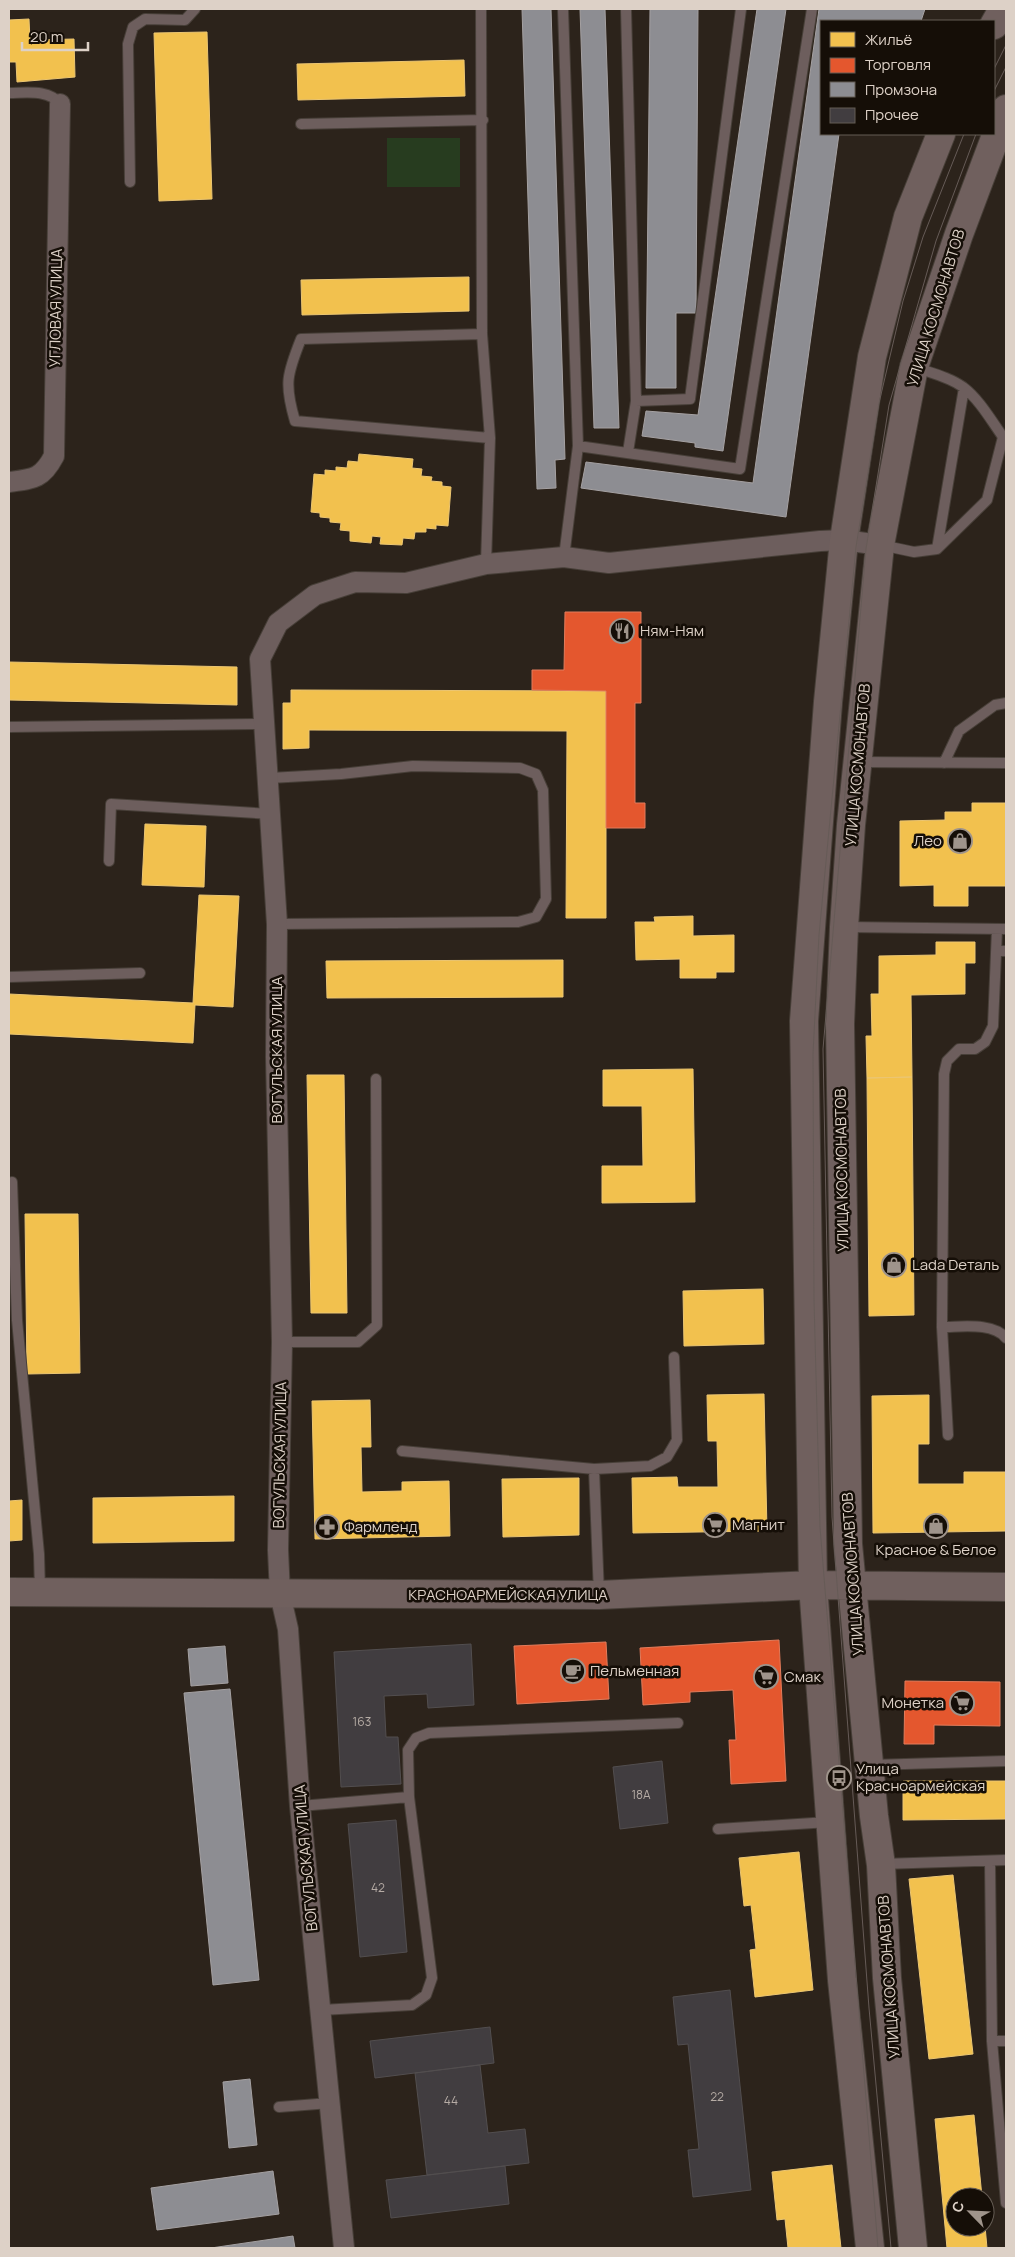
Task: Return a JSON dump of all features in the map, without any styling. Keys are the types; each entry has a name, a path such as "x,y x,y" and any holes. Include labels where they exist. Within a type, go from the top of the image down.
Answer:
{"main road":[{"path":"995,23 1003,9"},
{"name":"УЛИЦА КОСМОНАВТОВ","path":"912,2248 887,1978 882,1864 874,1816 871,1764 848,1544 840,1024 844,926 851,825 880,545 914,367 959,234 1006,109"},
{"path":"870,2248 842,1980 814,1586 804,1021 828,702 844,540 872,357 908,217 940,135"},
{"name":"КРАСНОАРМЕЙСКАЯ УЛИЦА","path":"9,1592 599,1595 852,1585 1006,1587"}],"street":[{"name":"УГЛОВАЯ УЛИЦА","path":"9,482 28,480 46,471 54,456 60,104"},
{"path":"486,564 564,557 609,563 844,540 880,545"},
{"name":"ВОГУЛЬСКАЯ УЛИЦА","path":"344,2248 300,1806 288,1629 280,1594 278,1550 282,1342 276,1056 277,924 270,778 260,659 278,623 316,595 355,582 406,583 486,564"}],"lane":[{"path":"130,182 128,44 133,27 145,19 184,20 195,9"},
{"path":"481,9 483,120 482,334 490,438 486,564"},
{"path":"564,9 578,446 564,557"},
{"path":"626,9 636,401 628,452"},
{"path":"636,401 690,399 741,9"},
{"path":"578,446 740,469 812,9"},
{"path":"9,93 45,94 55,98 60,104"},
{"path":"301,124 483,120"},
{"path":"482,334 301,339 290,365 287,394 295,421 490,438"},
{"path":"880,545 914,552 937,549 987,500 1003,437 980,405 964,388 950,380 914,367"},
{"path":"937,549 964,388"},
{"path":"944,763 959,730 995,704 1006,703"},
{"path":"9,727 265,724"},
{"path":"858,762 1006,763"},
{"path":"270,778 341,774 414,766 520,768 536,774 543,790 546,899 536,917 518,922 277,924"},
{"path":"109,861 111,804 271,814"},
{"path":"844,926 1002,929 993,1026 985,1042 975,1049 959,1049 947,1061 944,1074 942,1327 948,1436"},
{"path":"9,977 140,973"},
{"path":"282,1342 358,1342 377,1325 376,1079"},
{"path":"12,1182 17,1320 39,1554 40,1592"},
{"path":"942,1327 977,1327 1001,1332 1006,1338"},
{"path":"402,1450 594,1469 650,1466 667,1457 677,1440 674,1357"},
{"path":"594,1469 599,1595"},
{"path":"321,2010 412,2005 426,1995 432,1978 409,1797 408,1750 416,1738 429,1733 678,1723"},
{"path":"871,1764 1006,1761"},
{"path":"300,1806 409,1797"},
{"path":"718,1829 832,1822"},
{"path":"882,1864 1006,1860"},
{"path":"990,1861 992,2041 1006,2203"},
{"path":"992,2041 1006,2041"},
{"path":"279,2107 330,2103"}],"green space":[{"path":"387,138 460,138 460,187 387,187"}],"building: Жильё":[{"path":"29,19 30,40 74,39 75,77 17,82 16,62 9,62 9,20"},
{"path":"207,32 212,199 159,201 154,33"},
{"path":"464,60 465,96 298,100 297,64"},
{"path":"469,277 469,311 302,315 301,280"},
{"path":"359,454 413,459 412,468 422,469 421,476 432,477 431,481 442,482 442,486 451,487 448,526 436,525 436,529 426,528 426,532 415,532 414,539 403,538 402,545 380,544 381,537 372,536 371,543 350,541 350,531 340,530 341,523 330,522 330,518 320,517 320,513 311,512 314,474 325,475 325,470 336,471 336,467 347,468 348,461 358,462"},
{"path":"9,662 237,667 237,705 9,700"},
{"path":"291,690 606,691 606,918 566,918 567,731 309,730 309,748 283,749 283,703 291,703"},
{"path":"972,803 1006,803 1006,886 968,886 968,906 934,906 934,885 900,886 900,821 945,820 945,812 972,812"},
{"path":"145,824 206,826 204,887 142,885"},
{"path":"199,895 239,896 233,1007 195,1005 193,1043 9,1034 9,994 193,1003"},
{"path":"693,916 693,936 734,935 734,972 716,972 716,978 680,978 680,959 636,960 635,922 655,922 654,917"},
{"path":"936,942 975,942 975,963 965,963 965,994 911,995 912,1077 867,1078 866,1036 872,1036 871,994 879,994 879,956 936,955"},
{"path":"563,960 563,997 327,998 326,961"},
{"path":"693,1069 695,1202 602,1203 602,1166 643,1166 642,1106 603,1106 603,1070"},
{"path":"307,1075 344,1075 347,1313 311,1313"},
{"path":"912,1077 914,1315 869,1316 867,1078"},
{"path":"25,1214 78,1214 80,1373 27,1374"},
{"path":"763,1289 764,1344 684,1346 683,1291"},
{"path":"764,1394 767,1531 633,1533 632,1478 677,1477 678,1487 718,1487 717,1441 708,1441 707,1395"},
{"path":"929,1395 929,1444 918,1444 918,1484 964,1484 964,1472 1006,1472 1006,1531 873,1533 872,1396"},
{"path":"370,1400 371,1447 361,1447 362,1492 402,1491 402,1482 449,1481 450,1536 315,1539 312,1401"},
{"path":"579,1478 579,1535 503,1537 502,1479"},
{"path":"234,1496 234,1541 93,1543 93,1498"},
{"path":"22,1500 22,1540 9,1541 9,1501"},
{"path":"903,1781 1006,1781 1006,1819 903,1820"},
{"path":"799,1852 813,1990 755,1997 750,1950 756,1949 751,1905 744,1906 739,1858"},
{"path":"953,1875 973,2054 929,2059 909,1879"},
{"path":"974,2115 981,2187 945,2187 945,2226 935,2119"},
{"path":"832,2165 841,2248 788,2248 785,2219 777,2220 772,2172"},
{"path":"946,2237 986,2237 987,2248 947,2248"}],"building: Торговля":[{"path":"565,612 641,612 641,703 635,703 635,803 645,803 645,828 606,828 606,691 532,690 532,670 564,670"},
{"path":"779,1640 786,1781 731,1784 729,1740 736,1740 733,1690 690,1692 690,1702 643,1705 640,1648"},
{"path":"606,1642 609,1699 517,1704 514,1646"},
{"path":"905,1681 1000,1682 1000,1726 934,1725 934,1744 904,1744"}],"building: Промзона":[{"path":"522,9 551,9 565,459 555,460 556,488 537,489"},
{"path":"580,9 605,9 619,428 594,428"},
{"path":"650,9 698,9 696,313 676,313 676,388 646,388"},
{"path":"757,9 786,9 723,451 695,447 695,443 642,436 646,411 698,415"},
{"path":"819,9 925,9 921,20 820,20 820,135 839,135 786,517 581,488 586,462 753,483"},
{"path":"225,1646 228,1683 191,1686 188,1649"},
{"path":"230,1689 259,1980 213,1985 184,1693"},
{"path":"250,2079 257,2145 229,2148 223,2082"},
{"path":"273,2171 279,2214 157,2230 151,2188"},
{"path":"293,2236 295,2248 211,2248"}],"building: Прочее":[{"path":"471,1644 474,1705 428,1708 427,1694 384,1696 386,1737 398,1737 401,1784 341,1787 334,1652"},
{"path":"662,1761 668,1823 620,1829 613,1767"},
{"path":"396,1820 407,1952 360,1957 348,1824"},
{"path":"730,1990 751,2190 693,2197 688,2150 699,2149 688,2044 678,2045 673,1997"},
{"path":"490,2027 494,2063 375,2078 370,2041"},
{"path":"480,2065 488,2133 525,2129 529,2163 427,2175 415,2073"},
{"path":"505,2166 509,2204 391,2218 386,2180"}],"tram line":[{"path":"995,67 1006,45"},
{"path":"995,89 1006,67"},
{"path":"878,2248 820,1527 814,1300 813,1054 819,935 856,547 879,403 903,301 923,237 964,135"},
{"path":"891,2248 869,2008 832,1517 823,1049 866,549 889,405 936,241 976,135"}],"place":[{"name":"Ням-Ням","path":"622,631"},
{"name":"Лео","path":"960,841"},
{"name":"Lada Dеталь","path":"894,1265"},
{"name":"Магнит","path":"715,1525"},
{"name":"Красное & Белое","path":"936,1526"},
{"name":"Фармленд","path":"327,1527"},
{"name":"Пельменная","path":"573,1671"},
{"name":"Смак","path":"766,1677"},
{"name":"Монетка","path":"962,1703"},
{"name":"Улица Красноармейская","path":"839,1778"}]}
